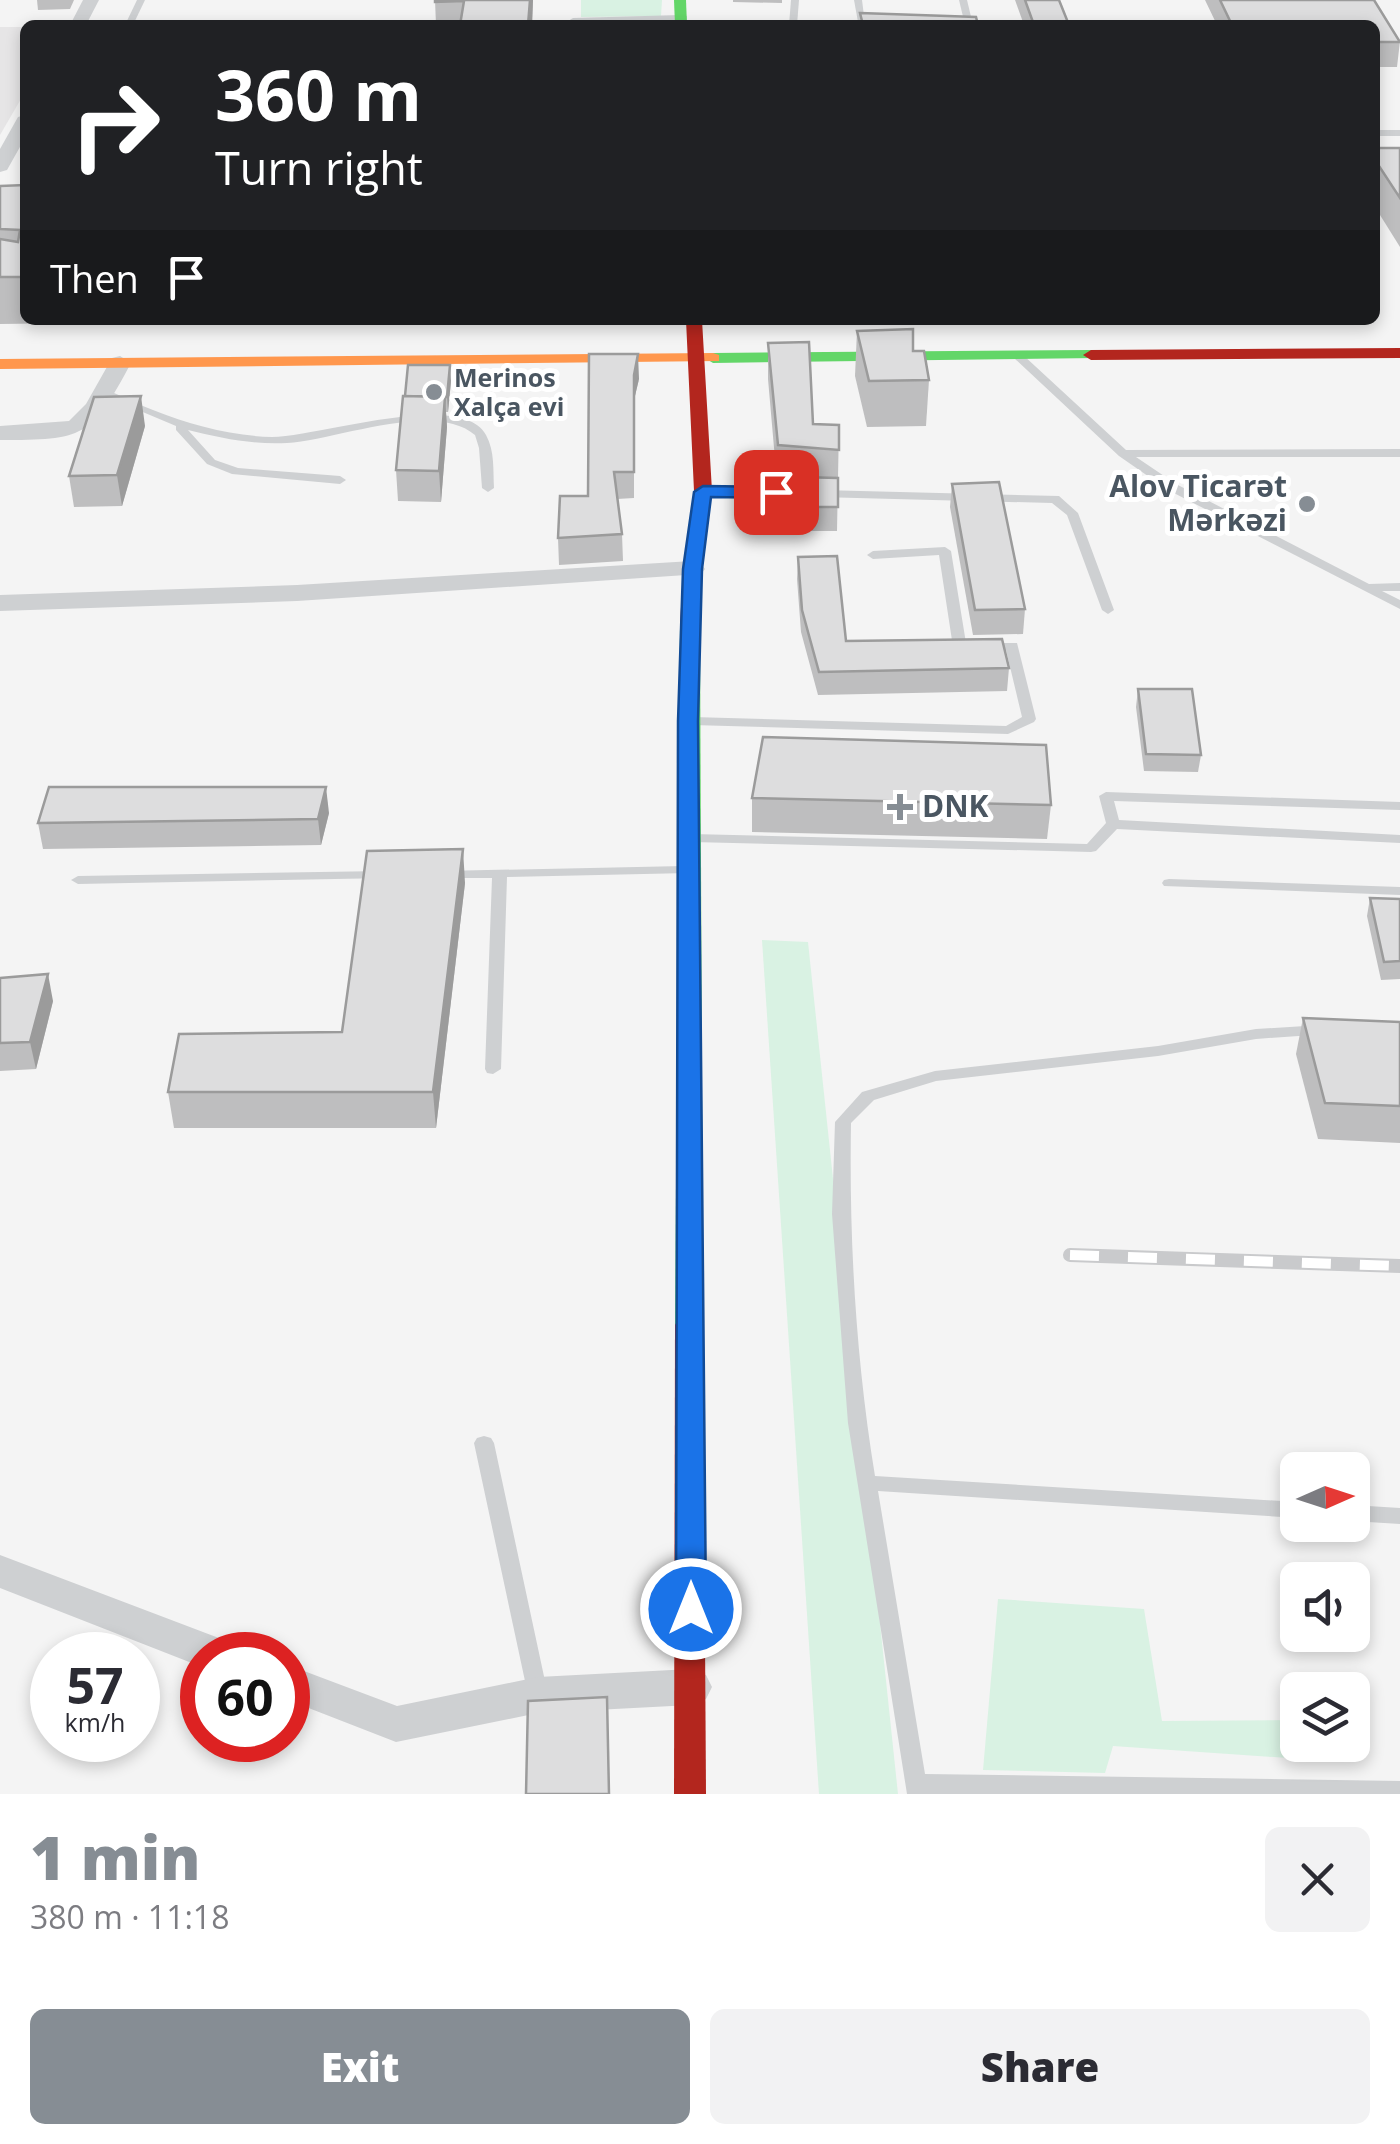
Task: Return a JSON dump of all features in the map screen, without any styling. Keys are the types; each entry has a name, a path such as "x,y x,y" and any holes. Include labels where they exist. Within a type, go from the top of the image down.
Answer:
{"main road":[{"path":"690,1794 688,721 692,569 703,492 694,325"},
{"path":"0,364 1400,353"}],"street":[{"path":"621,20 681,15"},
{"path":"0,166 20,130"},
{"path":"0,433 75,430 88,421 120,363"},
{"path":"0,603 297,594 692,569"},
{"path":"0,1570 180,1641"},
{"path":"310,1691 396,1724 538,1695 691,1687"}],"lane":[{"path":"1018,356 1124,454 1172,487 1400,605"},
{"path":"104,392 180,428 276,441 332,436 389,420 454,420 476,429 482,438 488,488"},
{"path":"180,428 211,462 236,471 340,480"},
{"path":"1124,454 1400,453"},
{"path":"703,492 1056,499 1072,513 1108,610"},
{"path":"688,721 1008,730 1029,718 1012,646 960,647 946,551 873,555"},
{"path":"1367,587 1400,587"},
{"path":"1113,824 1106,796 1400,806"},
{"path":"688,838 1091,848 1113,824"},
{"path":"1113,824 1400,839"},
{"path":"423,875 688,870"},
{"path":"492,1070 500,874"},
{"path":"78,880 404,875"},
{"path":"1169,883 1400,891"},
{"path":"1346,1028 1256,1034 1158,1051 935,1076 868,1096 843,1122 841,1214 857,1423 917,1789 1400,1790"},
{"path":"484,1443 538,1695"},
{"path":"867,1483 1280,1509"},
{"path":"1370,1514 1400,1516"}],"shaded area":[{"path":"0,27 20,27 20,101 0,135"}],"green space":[{"path":"581,0 662,0 661,16 581,17"},
{"path":"762,940 808,942 898,1794 819,1794"},
{"path":"998,1599 1144,1609 1162,1721 1280,1720 1280,1757 1113,1746 1105,1773 983,1770"}],"building":[{"path":"435,0 530,0 528,20 461,20 464,1"},
{"path":"1025,0 1059,0 1067,20 1032,20"},
{"path":"1220,0 1374,0 1400,42 1380,42 1380,20 1230,20"},
{"path":"860,13 977,20 862,20"},
{"path":"1380,148 1400,148 1400,198 1380,168"},
{"path":"20,185 20,230 0,229 0,186"},
{"path":"20,230 20,277 0,277 0,239 18,242"},
{"path":"913,329 913,351 924,351 929,380 869,381 857,331"},
{"path":"809,342 813,424 839,425 839,450 778,445 768,343"},
{"path":"589,354 638,354 634,375 634,472 614,472 622,534 558,538 560,496 588,496"},
{"path":"408,365 450,365 447,397 405,396"},
{"path":"141,396 117,475 69,476 94,397"},
{"path":"403,396 445,397 439,471 396,470"},
{"path":"799,477 838,478 838,507 804,507"},
{"path":"999,482 1025,609 975,610 952,484"},
{"path":"837,556 846,641 1002,639 1009,668 819,672 802,610 798,557"},
{"path":"1138,689 1192,689 1201,755 1146,754"},
{"path":"763,737 1046,745 1051,805 752,798"},
{"path":"49,787 326,787 318,819 38,823"},
{"path":"463,849 433,1092 168,1092 179,1034 342,1032 367,851"},
{"path":"1370,898 1400,899 1400,961 1384,962"},
{"path":"48,974 30,1042 0,1043 0,978"},
{"path":"1303,1018 1400,1022 1400,1106 1325,1103"},
{"path":"607,1697 609,1794 526,1794 528,1701"}],"railway":[{"path":"1070,1255 1400,1266"}],"traffic: fast":[{"path":"680,0 681,20"},
{"path":"713,358 1091,355"},
{"path":"689,1325 690,626"}],"traffic: slow":[{"path":"0,364 713,358"}],"traffic: jam":[{"path":"690,626 692,569 703,491 694,325"},
{"path":"1091,355 1400,353"},
{"path":"689,1325 690,1794"}],"place":[{"name":"Merinos Xalça evi","path":"434,392"},
{"name":"Alov Ticarət Mərkəzi","path":"1307,504"},
{"name":"DNK","path":"900,807"}],"route":[{"path":"691,1609 688,721 692,569 703,492 776,492"}]}
